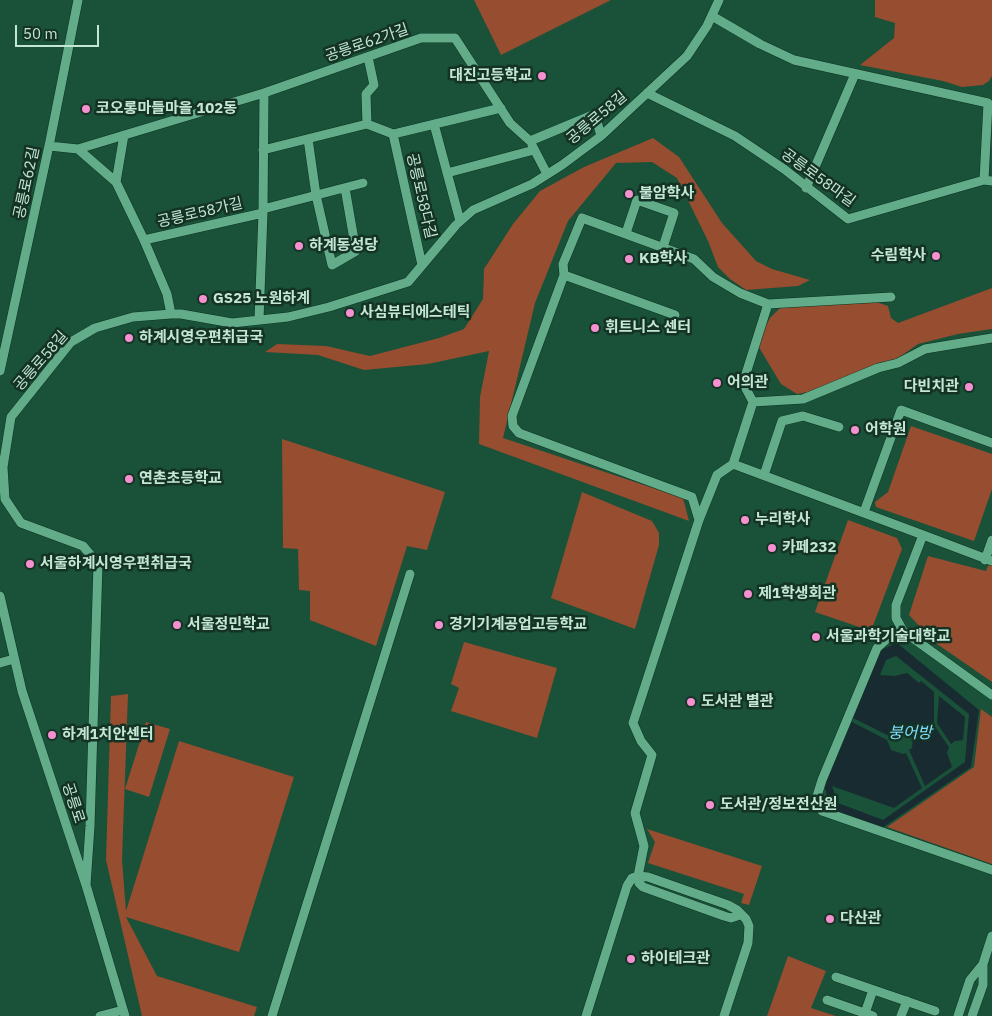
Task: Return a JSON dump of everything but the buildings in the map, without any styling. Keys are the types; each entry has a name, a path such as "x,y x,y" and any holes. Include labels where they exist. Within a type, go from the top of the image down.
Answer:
{"street":[{"name":"공릉로62길","path":"0,371 49,146 78,0"},
{"name":"공릉로58길","path":"86,884 90,826 98,564 83,546 21,523 6,499 3,467 11,417 71,342 95,328 133,317 171,314 181,314 232,324 288,317 329,307 408,282 460,221 473,210 532,184 601,136 687,56 712,16 719,0"},
{"name":"공릉로58마길","path":"647,93 735,136 784,169 848,219 988,180 990,102 794,60 760,44 712,16"},
{"name":"공릉로62가길","path":"49,146 78,149 264,93 421,38 455,38 510,123 530,141"},
{"path":"366,124 366,94 374,85 368,57"},
{"path":"806,188 855,74"},
{"path":"260,320 264,93"},
{"path":"263,150 366,124 393,134 500,108"},
{"path":"547,174 530,141 595,114 601,136"},
{"path":"434,124 460,221"},
{"name":"공릉로58다길","path":"393,134 422,265"},
{"path":"116,182 124,135"},
{"path":"308,139 316,195 332,265 356,250 346,188"},
{"path":"78,149 116,182"},
{"path":"448,174 534,150"},
{"name":"공릉로58가길","path":"116,182 167,294 171,314"},
{"name":"공릉로58가길","path":"144,240 263,211 363,183"},
{"path":"626,233 638,200 674,212 662,247"},
{"path":"699,520 692,497 519,433 513,426 512,416 564,275 563,264 582,218 694,259 713,277 740,293 768,304 891,297"},
{"path":"564,275 675,315"},
{"path":"638,876 644,846 635,813 652,755 641,741 633,723 699,520 717,475 733,464 753,402 743,383 768,304"},
{"path":"753,402 803,399 878,368 898,363 925,349 992,338"},
{"path":"864,512 901,410 992,443"},
{"path":"764,476 782,420 803,416 839,427"},
{"path":"733,464 988,560 992,540"},
{"path":"923,535 896,605 896,618 902,631 992,695"},
{"path":"272,1016 410,574"},
{"name":"공릉로","path":"0,596 22,691 86,884 124,1013"},
{"path":"902,631 889,637 877,648 822,780 818,805 822,811 992,870"},
{"path":"0,663 14,658"},
{"path":"586,1016 626,886 632,878 638,876 648,877 728,905 738,910 740,915 746,919 749,926 748,944 724,1016"},
{"path":"972,1016 983,985 983,964 992,936"},
{"path":"958,1016 970,980 983,964"},
{"path":"836,977 935,1011"},
{"path":"827,1000 869,1014 873,990"},
{"path":"901,1016 907,1001"},
{"path":"100,1016 124,1013"}],"shaded area":[{"path":"474,0 611,0 501,55"},
{"path":"875,0 992,0 992,76 989,81 983,85 962,87 943,81 860,65 894,38 895,23 875,17"},
{"path":"653,138 679,157 722,223 756,261 772,269 810,280 798,286 746,290 730,279 718,267 708,241 677,178 652,162 616,163 568,221 535,303 503,438 683,498 689,521 479,444 480,397 489,351 428,364 364,370 318,355 265,352 277,344 326,346 370,356 439,338 464,329 483,299 484,269 513,224 540,191 584,167"},
{"path":"992,288 992,329 958,334 918,344 891,363 878,363 813,391 797,394 781,384 757,344 770,318 781,307 873,301 888,306 891,318 898,323"},
{"path":"911,426 992,454 992,489 974,541 876,507 875,502 888,492"},
{"path":"282,439 445,492 427,550 407,546 376,646 310,620 310,591 299,590 298,549 283,548"},
{"path":"582,492 652,521 659,533 659,545 635,629 551,598"},
{"path":"848,520 897,538 902,549 871,631 815,612"},
{"path":"928,556 986,571 992,556 992,682 924,635 922,629 909,615"},
{"path":"464,642 557,668 537,738 451,711 459,688 451,684"},
{"path":"128,694 122,860 126,911 179,741 294,777 239,952 126,917 157,976 257,1007 254,1016 142,1016 106,860 111,696"},
{"path":"981,709 992,717 992,864 887,827 974,767"},
{"path":"146,722 170,729 149,797 125,789"},
{"path":"647,829 762,866 749,905 741,903 744,894 648,863 655,842"},
{"path":"788,956 826,971 811,1008 836,1016 767,1016"}],"water":[{"name":"붕어방","path":"897,643 979,710 971,767 882,828 831,809 823,782 878,651"}],"pier":[{"path":"896,656 969,714 965,762 883,820 838,803 832,786 894,808 922,788 906,753 903,754 891,750 887,740 852,722 853,718 889,736 893,729 905,728 911,734 934,722 934,692 921,681 919,683 907,673 895,676 880,675 886,660","holes":["939,696 965,717 963,740 955,741 951,744 937,723","935,727 949,747 947,753 952,767 925,786 909,750 912,748 913,738"]}],"place":[{"name":"대진고등학교","path":"542,76"},
{"name":"코오롱마들마을 102동","path":"86,109"},
{"name":"불암학사","path":"629,194"},
{"name":"하계동성당","path":"299,246"},
{"name":"수림학사","path":"936,256"},
{"name":"KB학사","path":"629,259"},
{"name":"GS25 노원하계","path":"203,299"},
{"name":"사심뷰티에스테틱","path":"350,313"},
{"name":"휘트니스 센터","path":"595,328"},
{"name":"하계시영우편취급국","path":"129,338"},
{"name":"어의관","path":"717,383"},
{"name":"다빈치관","path":"969,387"},
{"name":"어학원","path":"855,430"},
{"name":"연촌초등학교","path":"129,479"},
{"name":"누리학사","path":"745,520"},
{"name":"카페232","path":"772,548"},
{"name":"서울하계시영우편취급국","path":"30,564"},
{"name":"제1학생회관","path":"748,594"},
{"name":"서울정민학교","path":"177,625"},
{"name":"경기기계공업고등학교","path":"439,625"},
{"name":"서울과학기술대학교","path":"816,637"},
{"name":"도서관 별관","path":"691,702"},
{"name":"하계1치안센터","path":"52,735"},
{"name":"도서관/정보전산원","path":"710,805"},
{"name":"다산관","path":"830,919"},
{"name":"하이테크관","path":"631,959"}]}
